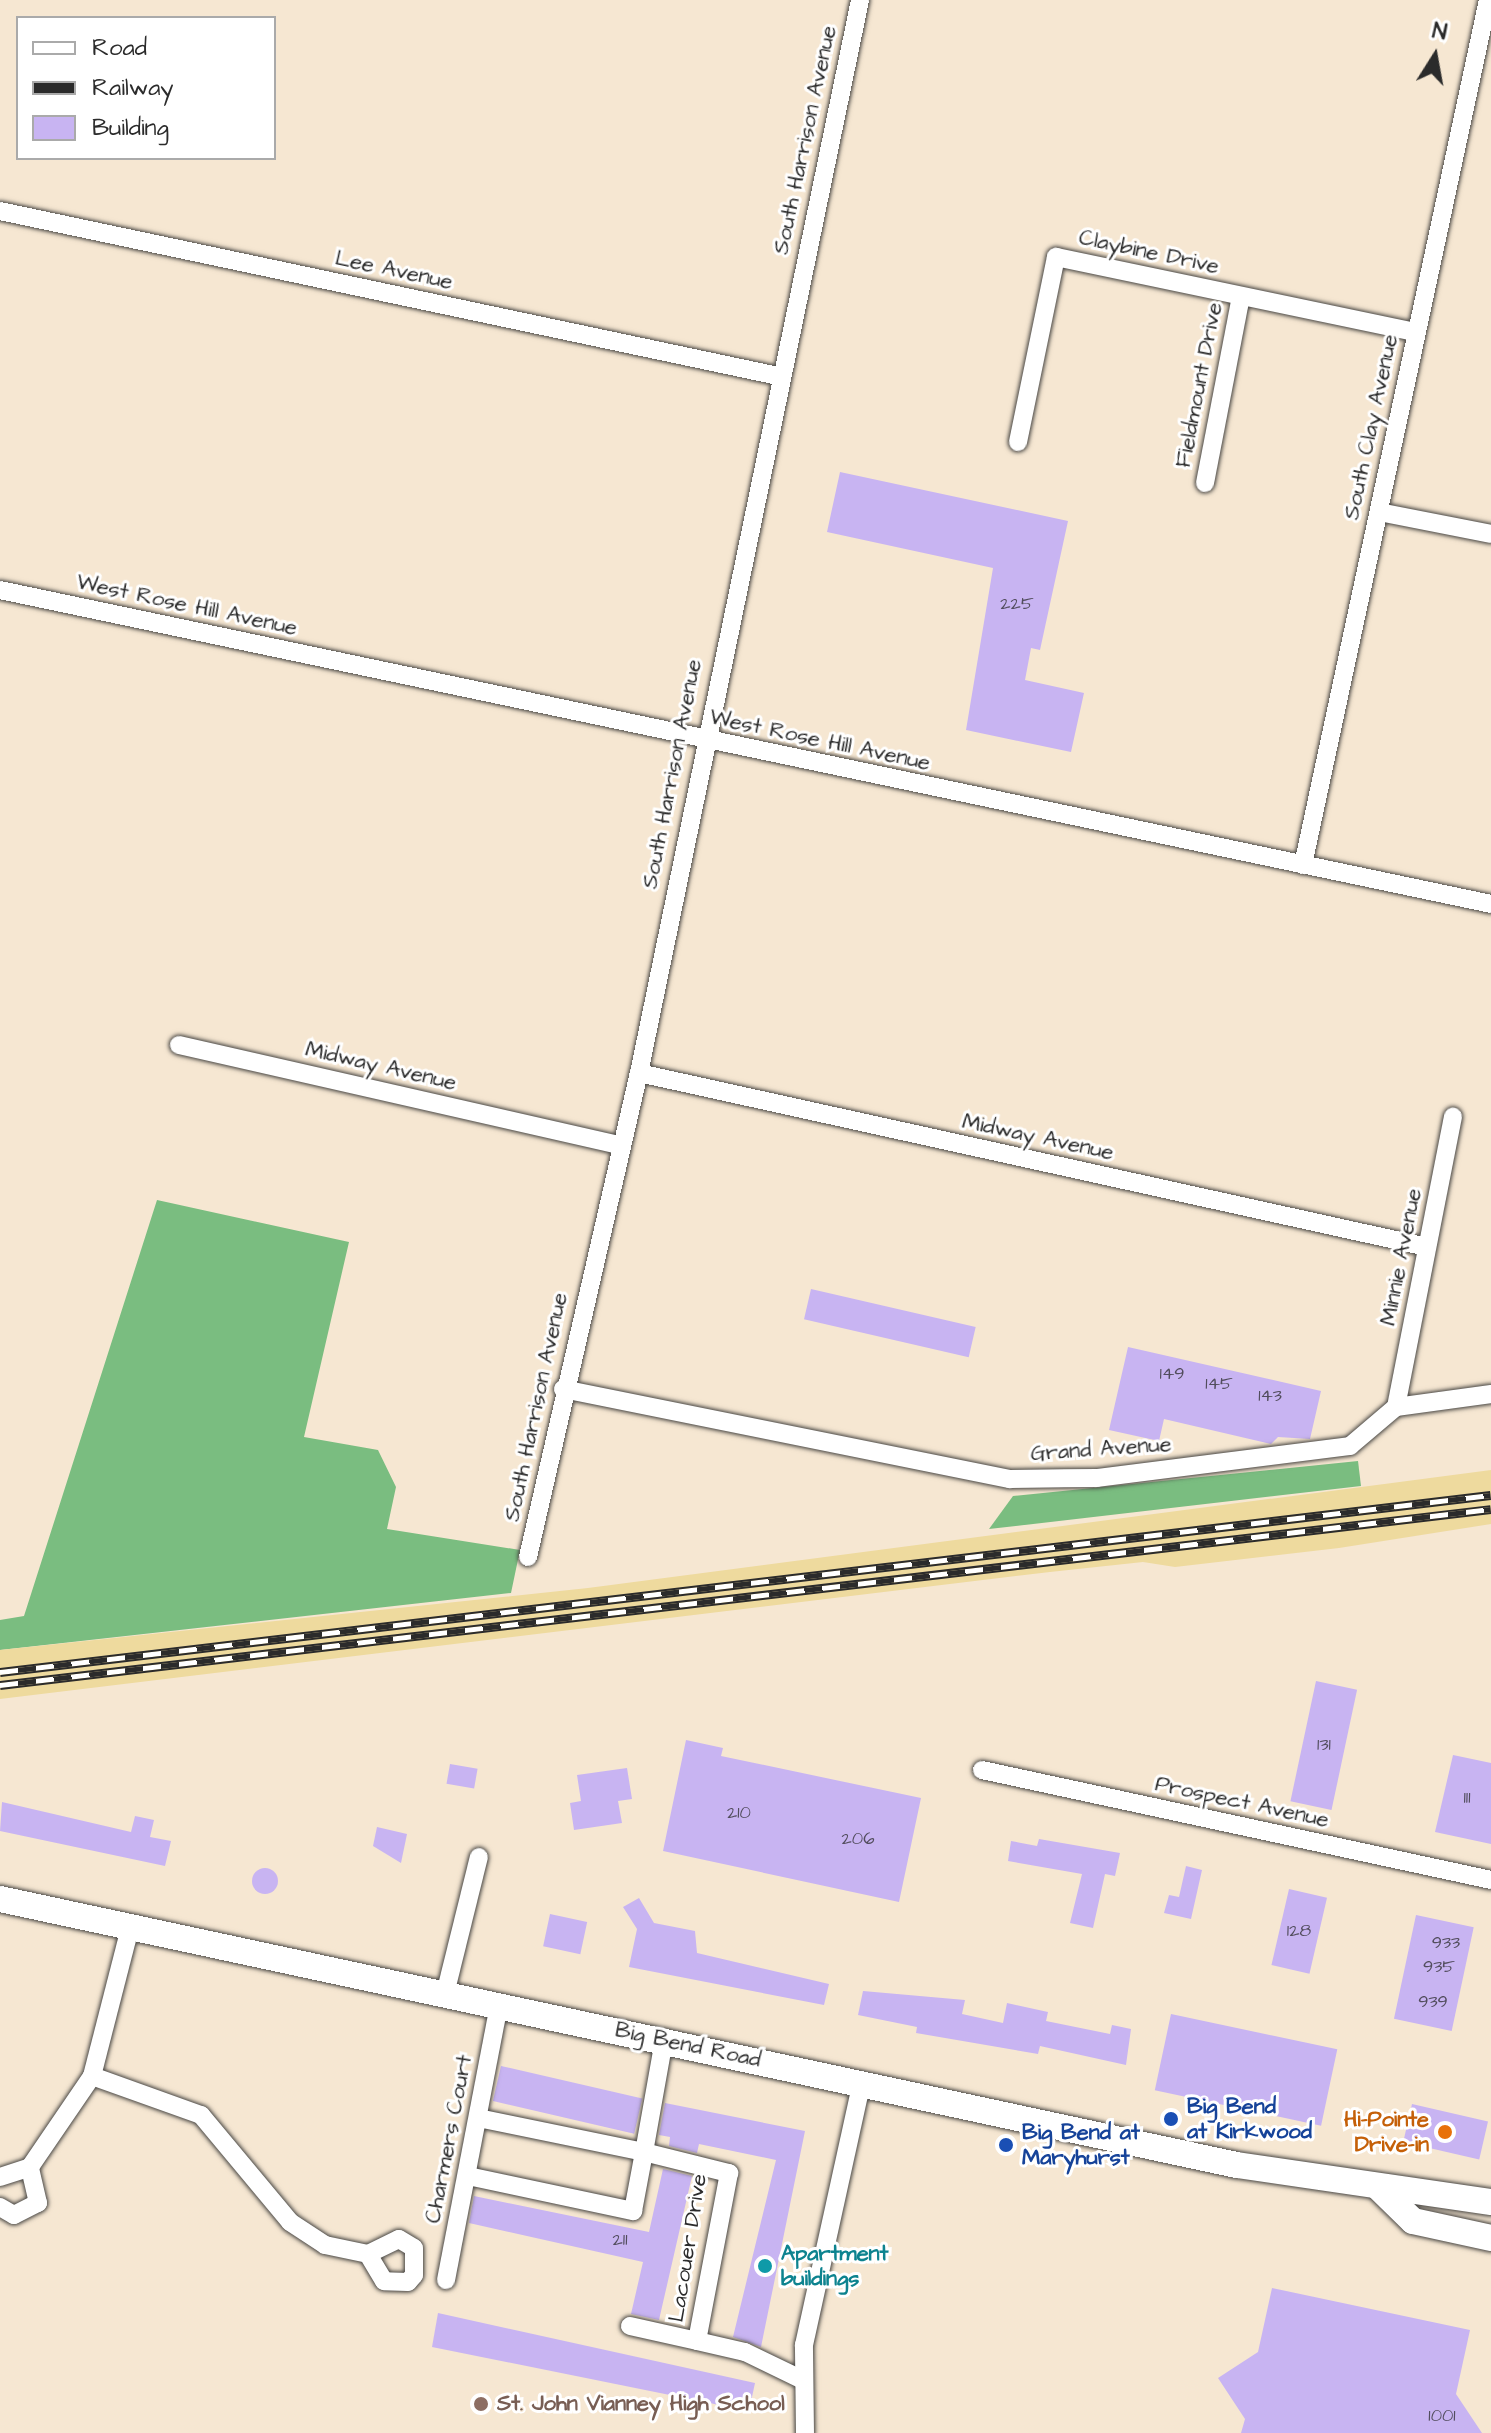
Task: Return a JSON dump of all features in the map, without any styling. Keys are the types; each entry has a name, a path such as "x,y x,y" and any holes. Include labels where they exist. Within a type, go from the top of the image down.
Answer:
{"main road":[{"name":"Big Bend Road","path":"0,1899 1237,2165 1491,2202"},
{"path":"1377,2186 1413,2221 1491,2238"}],"street":[{"name":"South Harrison Avenue","path":"528,1557 563,1389 619,1145 639,1073 703,740 860,0"},
{"name":"South Clay Avenue","path":"1303,865 1488,0"},
{"name":"Lee Avenue","path":"0,211 778,376"},
{"name":"Claybine Drive","path":"1018,442 1056,257 1416,332"},
{"name":"Fieldmount Drive","path":"1205,483 1241,296"},
{"path":"1379,512 1491,534"},
{"name":"West Rose Hill Avenue","path":"0,590 1491,904"},
{"name":"Midway Avenue","path":"179,1045 619,1145"},
{"name":"Midway Avenue","path":"639,1073 1427,1247"},
{"name":"Minnie Avenue","path":"1396,1407 1453,1117"},
{"name":"Grand Avenue","path":"563,1389 1010,1479 1097,1478 1350,1446 1396,1407"},
{"path":"1396,1407 1491,1394"},
{"name":"Prospect Avenue","path":"982,1770 1491,1880"},
{"path":"445,1994 479,1857"},
{"path":"0,2177 30,2167 92,2076 130,1928"},
{"name":"Charmers Court","path":"446,2280 499,2006"},
{"path":"468,2176 633,2211 664,2040"},
{"path":"92,2076 201,2115 290,2222 325,2245 368,2254"},
{"path":"805,2433 804,2345 862,2082"},
{"path":"479,2118 644,2152"},
{"name":"Lacouer Drive","path":"644,2152 729,2173 697,2341"},
{"path":"0,2207 14,2215 38,2203 30,2167"},
{"name":"Lacouer Drive","path":"630,2326 745,2352 803,2380"}],"green space":[{"path":"157,1200 349,1242 304,1437 378,1450 396,1487 387,1529 520,1550 511,1593 0,1650 0,1620 24,1616"},
{"path":"1358,1461 1361,1486 989,1529 1013,1496"}],"sand":[{"path":"1491,1470 1491,1524 1339,1548 1175,1567 1143,1562 1050,1572 0,1699 0,1650 588,1588"}],"building":[{"path":"840,472 1068,521 1040,650 1031,648 1025,680 1084,693 1071,752 966,730 993,568 827,532"},
{"path":"811,1289 976,1327 969,1357 804,1319"},
{"path":"1128,1347 1321,1391 1310,1439 1278,1437 1271,1444 1164,1419 1159,1441 1109,1430"},
{"path":"1316,1681 1357,1690 1332,1810 1290,1801"},
{"path":"686,1740 723,1748 721,1756 921,1798 899,1902 663,1851"},
{"path":"1453,1755 1491,1763 1491,1844 1435,1832"},
{"path":"450,1764 478,1769 474,1789 447,1784"},
{"path":"627,1768 632,1799 618,1801 622,1823 574,1830 570,1803 581,1801 577,1775"},
{"path":"2,1802 131,1832 135,1816 154,1820 150,1837 171,1841 165,1866 0,1831"},
{"path":"377,1827 407,1834 401,1863 373,1846"},
{"path":"1039,1839 1120,1853 1115,1876 1105,1874 1093,1928 1070,1923 1082,1874 1008,1861 1011,1841 1037,1846"},
{"path":"1186,1866 1202,1870 1191,1919 1164,1913 1169,1895 1179,1897"},
{"path":"265,1868 274,1872 278,1881 274,1890 265,1894 256,1890 252,1881 256,1872"},
{"path":"1289,1889 1327,1898 1309,1974 1271,1965"},
{"path":"639,1898 654,1923 695,1931 697,1953 829,1984 824,2005 629,1967 637,1929 623,1907"},
{"path":"550,1914 587,1922 580,1954 543,1946"},
{"path":"1416,1915 1474,1927 1452,2031 1394,2019"},
{"path":"863,1991 965,2000 962,2014 1003,2023 1007,2003 1048,2012 1046,2021 1110,2034 1112,2025 1131,2029 1126,2065 1040,2046 1038,2054 916,2033 917,2027 858,2015"},
{"path":"1171,2014 1337,2049 1321,2126 1155,2090"},
{"path":"501,2066 642,2099 634,2134 493,2101"},
{"path":"665,2103 805,2131 761,2347 733,2337 776,2160 699,2144 697,2153 669,2146 670,2137 659,2135"},
{"name":"Hi-Pointe Drive-in","path":"1412,2104 1488,2122 1479,2160 1403,2142"},
{"path":"663,2169 692,2176 659,2320 631,2314 643,2262 469,2223 474,2196 649,2232"},
{"path":"1272,2288 1470,2330 1456,2394 1482,2433 1241,2433 1245,2419 1218,2378 1258,2352"},
{"path":"438,2313 755,2383 749,2411 432,2347"}],"railway":[{"path":"0,1672 1491,1495"},
{"path":"0,1685 1491,1509"}],"place":[{"name":"Big Bend at Kirkwood","path":"1171,2119"},
{"name":"Hi-Pointe Drive-in","path":"1445,2132"},
{"name":"Big Bend at Maryhurst","path":"1006,2145"},
{"name":"Apartment buildings","path":"765,2266"},
{"name":"St. John Vianney High School","path":"481,2404"}]}
